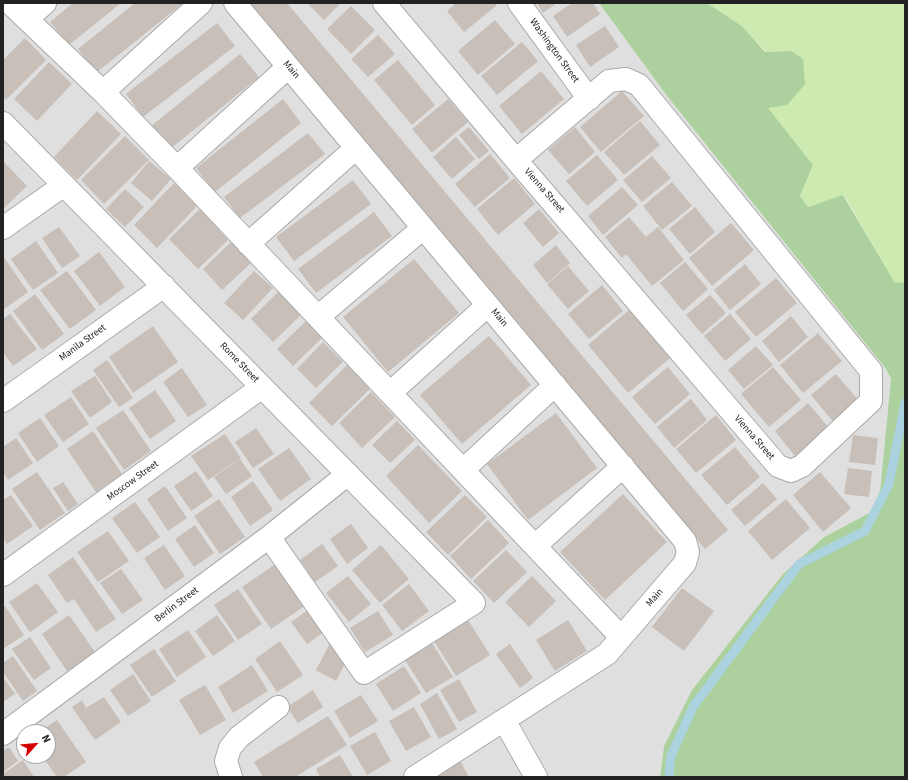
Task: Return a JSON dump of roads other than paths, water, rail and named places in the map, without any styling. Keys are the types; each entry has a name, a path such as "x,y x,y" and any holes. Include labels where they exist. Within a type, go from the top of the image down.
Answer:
{"street":[{"path":"10,3 103,92 177,168 622,637"},
{"path":"27,19 45,3"},
{"path":"103,92 201,3"},
{"name":"Main","path":"235,3 685,541 688,552 685,562 607,654 415,777"},
{"name":"Vienna Street","path":"384,3 516,160 778,466 791,471 802,466 871,401 871,371 639,85 626,79 609,81 589,99"},
{"name":"Washington Street","path":"519,3 589,99"},
{"path":"177,168 288,67"},
{"path":"516,160 589,99"},
{"name":"Rome Street","path":"3,123 474,603 364,673 269,537"},
{"path":"248,244 356,148"},
{"path":"3,228 64,185"},
{"path":"318,318 423,228"},
{"name":"Manila Street","path":"3,401 164,286"},
{"path":"390,393 488,305"},
{"path":"463,470 555,385"},
{"name":"Moscow Street","path":"3,575 262,387"},
{"path":"535,546 623,466"},
{"name":"Berlin Street","path":"3,734 269,537 348,474"},
{"path":"232,777 226,760 230,748 239,737 278,707"},
{"path":"504,720 536,777"}],"waterway":[{"path":"669,777 671,756 693,707 799,564 865,531 889,484 905,403"}]}
